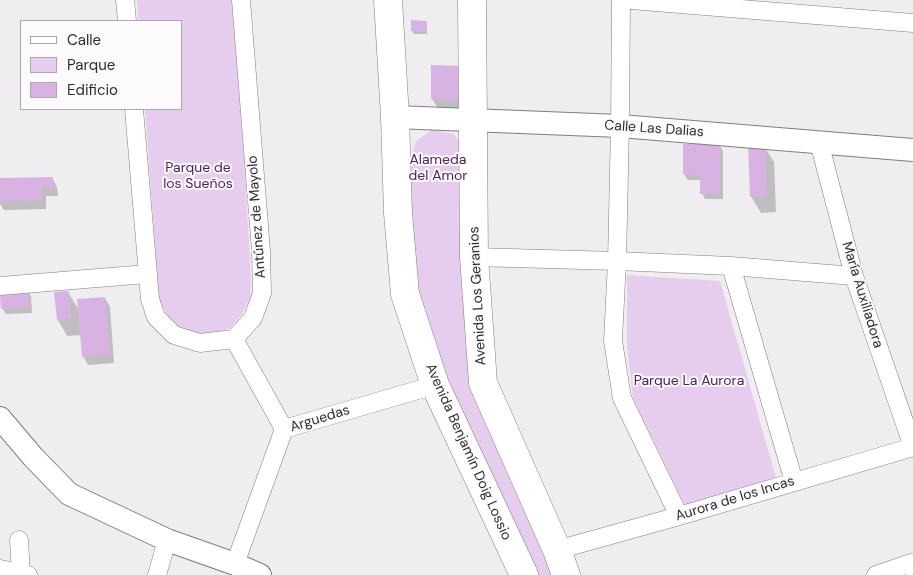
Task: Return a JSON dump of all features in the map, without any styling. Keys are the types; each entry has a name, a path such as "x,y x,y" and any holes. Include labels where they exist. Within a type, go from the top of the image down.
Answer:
{"main road":[{"name":"Avenida Benjamín Doig Lossio","path":"388,0 398,213 405,294 435,385 524,575"},
{"name":"Avenida Los Geranios","path":"472,0 474,257 483,383 562,562"}],"street":[{"path":"125,0 126,20"},
{"name":"Antúnez de Mayolo","path":"234,338 253,318 262,293 261,250 241,0"},
{"path":"621,0 617,261 613,341 622,398 679,516"},
{"path":"631,0 800,7 913,23"},
{"path":"134,110 147,274 150,299 156,317 174,335 200,343 234,338 284,429"},
{"name":"Calle Las Dalias","path":"395,118 620,126 913,150"},
{"name":"María Auxiliadora","path":"819,142 854,276 913,447"},
{"path":"474,257 731,266 854,276"},
{"path":"731,266 794,482"},
{"path":"0,286 147,274"},
{"name":"Arguedas","path":"235,564 284,429 435,385"},
{"path":"0,418 32,457 69,494 167,540 260,575"},
{"name":"Aurora de los Incas","path":"562,562 679,516 913,447"},
{"path":"0,569 24,574 19,540"},
{"path":"156,575 167,540"},
{"path":"876,575 911,563 913,569"}],"green space":[{"name":"Parque de los Sueños","path":"137,0 232,0 245,173 251,279 250,298 242,314 230,328 212,334 198,335 181,328 168,316 159,300 145,110 182,110 182,20 138,20"},
{"name":"Alameda del Amor","path":"432,130 454,134 465,149 474,364 557,575 537,575 444,372 415,281 410,160 416,141"},
{"name":"Parque La Aurora","path":"627,275 720,281 776,478 685,505 633,398 627,347"}],"building":[{"path":"411,20 427,21 426,32 411,31"},
{"path":"431,65 463,66 463,100 431,99"},
{"path":"683,144 720,144 720,194 700,194 700,175 683,174"},
{"path":"748,145 765,145 767,196 750,197"},
{"path":"53,177 53,187 42,188 42,200 0,201 0,178"},
{"path":"28,289 29,307 1,309 0,296 6,290"},
{"path":"69,291 71,319 57,320 54,292"},
{"path":"105,297 110,354 82,357 77,299"}]}
